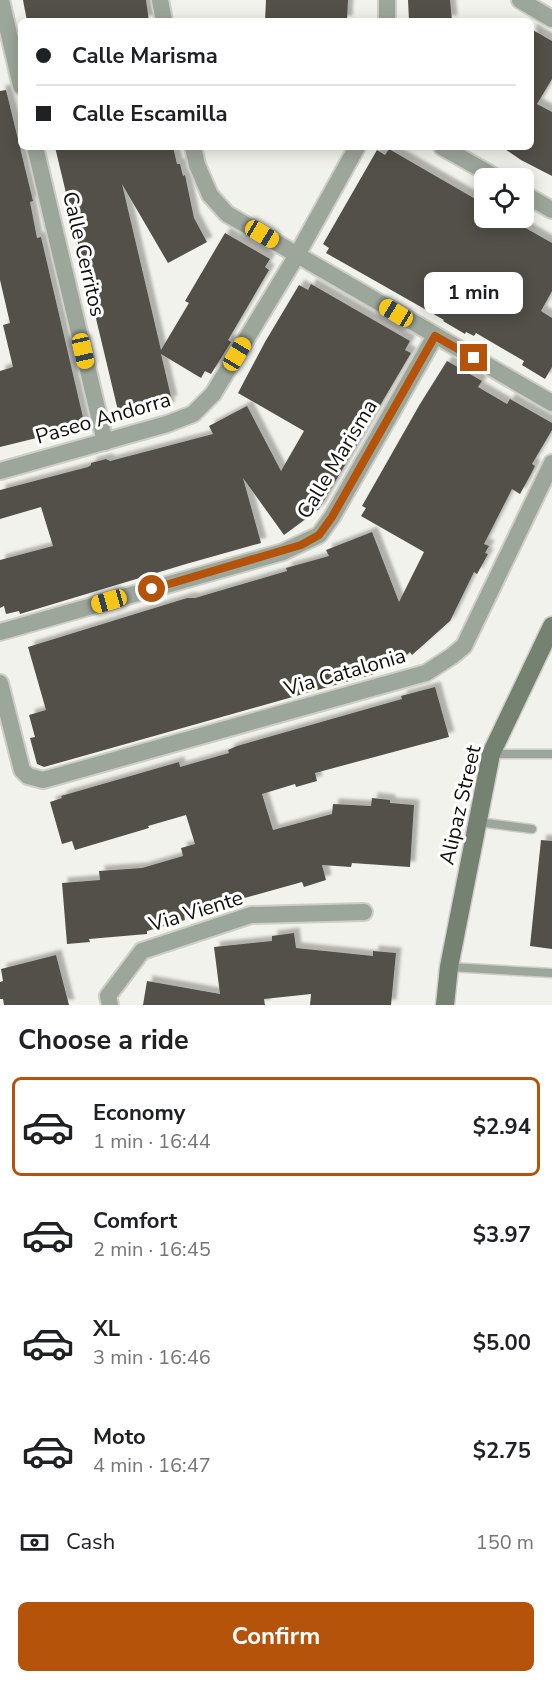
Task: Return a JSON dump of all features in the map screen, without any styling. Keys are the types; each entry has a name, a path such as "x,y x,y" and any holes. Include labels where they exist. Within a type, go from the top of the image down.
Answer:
{"main road":[{"name":"Alipaz Street","path":"445,1005 449,967 491,754 552,626"}],"street":[{"path":"1,0 18,73"},
{"path":"160,0 163,18"},
{"path":"387,0 387,18"},
{"path":"520,0 552,19"},
{"name":"Calle Cerritos","path":"36,150 105,442"},
{"path":"194,150 197,165 210,195 227,214 552,403"},
{"name":"Paseo Andorra","path":"0,471 168,424 194,414 213,393 297,255 355,150"},
{"path":"447,150 479,168"},
{"path":"534,200 552,210"},
{"name":"Calle Marisma","path":"0,633 283,552 319,535 332,517 435,336"},
{"name":"Via Catalonia","path":"0,683 18,760 27,776 36,779 51,779 426,673 440,665 464,645 552,463"},
{"name":"Via Viente","path":"110,1005 108,996 142,951 251,915 364,912"}],"lane":[{"path":"491,754 552,754"},
{"path":"478,822 532,829"},
{"path":"449,967 552,973"}],"building":[{"path":"23,0 146,0 149,18 26,18"},
{"path":"266,0 348,0 347,18 265,18"},
{"path":"408,0 450,0 452,18 409,18"},
{"path":"534,31 552,41 552,79 537,104 552,112 552,176 506,150 534,150"},
{"path":"6,90 18,139 18,150 21,150 33,201 30,202 37,238 41,237 85,426 0,447 0,371 13,367 3,325 10,323 0,280 0,91"},
{"path":"56,150 174,150 177,164 180,164 183,176 185,175 194,218 207,242 168,263 122,184 161,350 189,303 185,301 225,233 270,259 265,267 269,270 228,340 231,342 211,374 205,371 201,378 161,354 172,401 168,402 170,407 120,419"},
{"path":"377,150 385,155 391,150 474,198 474,228 526,228 552,243 552,291 541,311 552,318 552,367 545,379 522,365 524,361 476,333 474,336 466,332 465,334 326,253 329,248 323,244"},
{"path":"311,284 410,341 405,350 411,353 319,509 284,535 243,478 261,543 20,614 19,611 6,614 4,606 0,608 0,560 53,546 41,507 0,519 0,490 88,467 91,463 106,459 110,461 213,434 209,426 247,406 281,471 304,431 238,393 299,285 308,290"},
{"path":"447,361 482,381 478,387 507,404 510,399 552,423 552,430 532,464 535,466 520,494 512,489 484,544 489,546 485,553 488,554 477,574 474,572 450,621 412,655 410,652 398,663 373,669 374,674 44,767 37,764 30,738 35,737 29,715 46,710 28,647 187,598 195,598 287,571 286,568 329,556 326,550 372,532 399,602 424,552 361,516 366,508 362,506"},
{"path":"435,687 449,737 315,773 317,781 296,787 295,784 262,794 273,830 332,814 333,804 371,806 372,798 390,800 390,803 414,805 410,867 352,863 351,867 322,865 326,880 304,887 302,882 184,915 185,920 147,931 147,934 89,939 90,942 67,944 62,883 100,880 99,871 142,868 183,856 181,848 195,844 186,815 75,850 72,841 62,844 50,802 62,798 61,796 179,762 180,767 229,753 228,750 237,746 402,699 401,696"},
{"path":"541,840 552,841 552,949 530,946"},
{"path":"294,933 296,948 373,956 373,951 396,953 391,1005 310,1005 311,994 264,999 265,1005 143,1005 147,981 220,994 214,947 272,941 272,936"},
{"path":"56,955 69,1005 4,1005 3,999 0,999 0,982 3,981 1,969"}],"route":[{"path":"152,589 283,552 319,535 332,517 435,336 474,358"}]}
